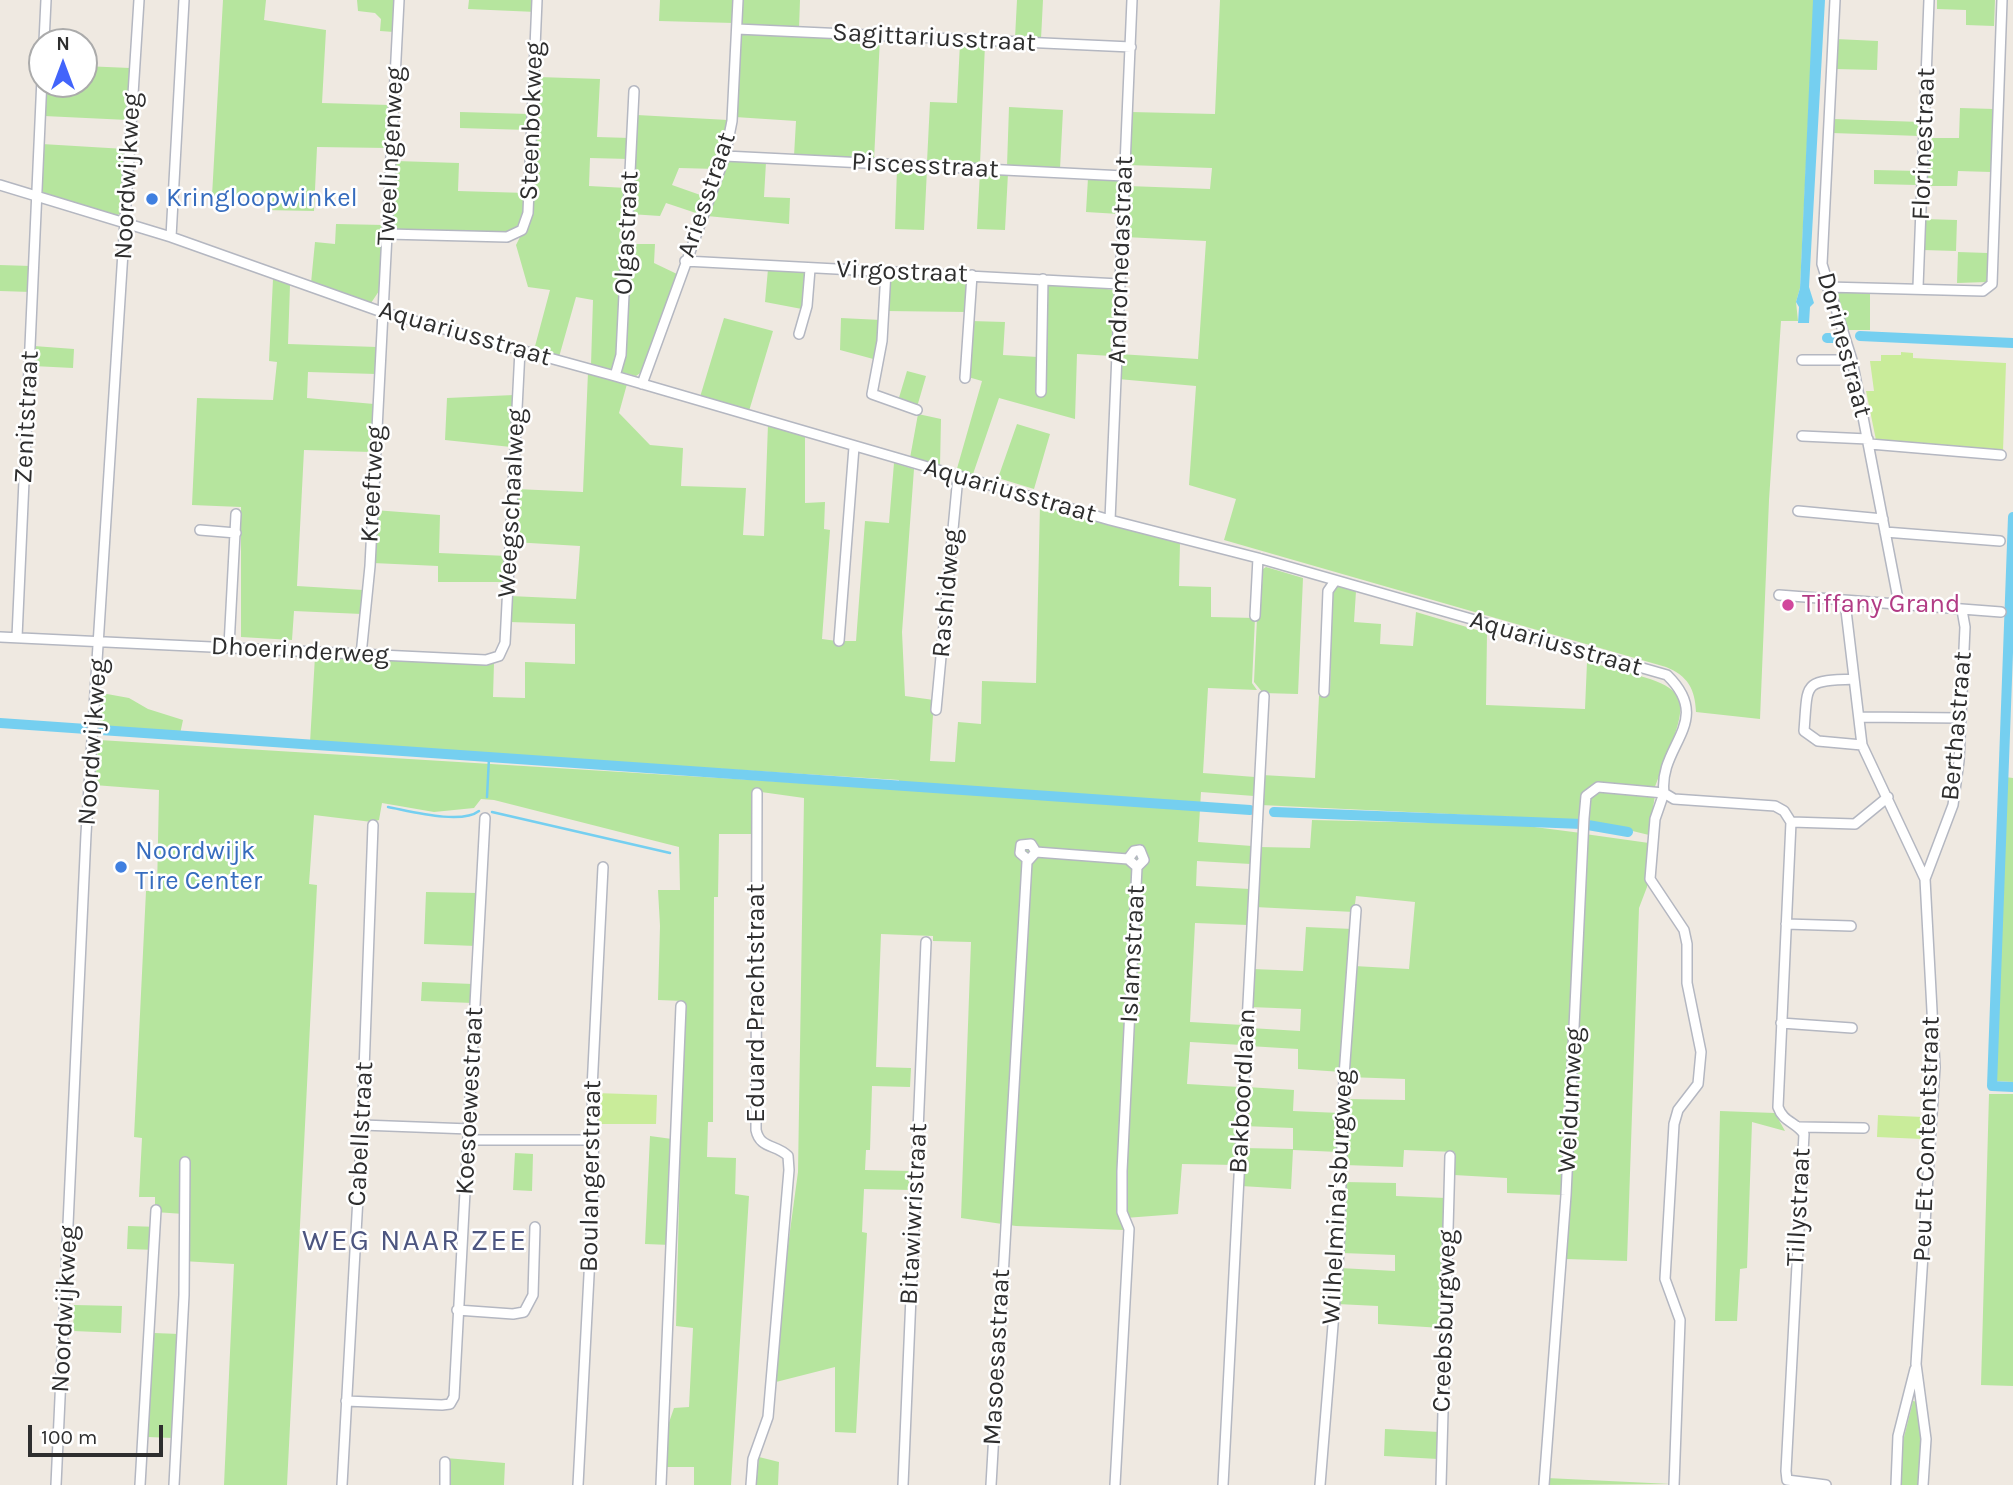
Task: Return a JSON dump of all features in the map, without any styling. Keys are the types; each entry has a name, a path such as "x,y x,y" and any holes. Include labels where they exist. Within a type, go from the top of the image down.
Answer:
{"street":[{"path":"45,28 46,0"},
{"name":"Noordwijkweg","path":"56,1485 86,834 96,722 139,0"},
{"path":"171,237 184,0"},
{"name":"Tweelingenweg","path":"383,312 400,0"},
{"name":"Steenbokweg","path":"387,234 508,237 522,230 528,213 537,0"},
{"name":"Ariesstraat","path":"642,384 725,156 732,121 738,0"},
{"name":"Andromedastraat","path":"1110,520 1132,0"},
{"name":"Dorinestraat","path":"1835,0 1822,264 1852,360 1899,604"},
{"name":"Florinestraat","path":"1918,288 1929,0"},
{"path":"1827,287 1983,291 1992,284 2002,0"},
{"name":"Sagittariusstraat","path":"737,29 1131,47"},
{"name":"Olgastraat","path":"615,376 621,355 634,90"},
{"name":"Zenitstraat","path":"17,637 41,98"},
{"name":"Piscesstraat","path":"725,156 1124,176"},
{"name":"Aquariusstraat","path":"0,185 171,237 383,312 1667,676 1681,690 1687,714 1678,745 1663,775 1664,793 1655,819 1650,879 1684,930 1687,944 1687,983 1701,1052 1698,1084 1678,1110 1674,1124 1665,1279 1680,1320 1674,1485"},
{"name":"Virgostraat","path":"685,261 1119,284"},
{"path":"799,334 807,306 810,269"},
{"path":"886,271 882,341 872,394 917,410"},
{"path":"965,378 972,275"},
{"path":"1041,392 1043,279"},
{"name":"Kreeftweg","path":"362,655 370,566 383,312"},
{"name":"Weegschaalweg","path":"499,656 505,643 520,350"},
{"path":"1802,359 1852,360"},
{"path":"1802,436 2001,455"},
{"path":"839,641 854,447"},
{"name":"Rashidweg","path":"936,710 958,476"},
{"path":"1798,512 1883,519"},
{"path":"229,646 236,514"},
{"path":"200,530 236,533"},
{"path":"1885,531 2000,541"},
{"path":"1255,616 1258,558"},
{"path":"1324,692 1328,591 1335,581"},
{"path":"1779,595 2001,612"},
{"path":"1845,602 1862,745 1818,741 1804,732 1807,693 1811,685 1817,681 1854,679"},
{"name":"Berthastraat","path":"1925,879 1953,805 1965,627 1962,610"},
{"name":"Dhoerinderweg","path":"0,637 486,660 499,656"},
{"name":"Bakboordlaan","path":"1223,1485 1264,696"},
{"path":"1860,718 1960,718"},
{"name":"Peu Et Contentstraat","path":"1862,745 1925,879 1935,1067 1916,1364 1898,1436 1896,1485"},
{"name":"Weidumweg","path":"1544,1485 1566,1195 1586,796 1594,788 1664,793"},
{"name":"Eduard Prachtstraat","path":"751,1485 753,1459 768,1417 789,1171 788,1156 781,1149 763,1145 758,1140 756,1130 757,793"},
{"path":"1664,793 1683,801 1775,806 1784,811 1791,822 1855,824 1888,797"},
{"name":"Koesoewestraat","path":"346,1401 450,1404 454,1397 485,818"},
{"name":"Tillystraat","path":"1791,822 1777,1107 1785,1120 1799,1126 1804,1134 1786,1471 1787,1480 1792,1483 1826,1485"},
{"name":"Cabellstraat","path":"342,1485 362,1125 373,825"},
{"path":"1031,844 1036,852 1027,859 1020,853 1021,845 1031,844"},
{"name":"Islamstraat","path":"1036,852 1128,859 1137,867 1122,1171 1122,1212 1129,1229 1115,1485"},
{"name":"Masoesastraat","path":"991,1485 1027,859"},
{"name":"Boulangerstraat","path":"578,1485 603,867"},
{"name":"Wilhelmina'sburgweg","path":"1320,1485 1339,1251 1344,1076 1356,910"},
{"path":"1786,924 1851,926"},
{"name":"Bitawiwristraat","path":"903,1485 926,942"},
{"path":"661,1485 681,1006"},
{"path":"1781,1023 1852,1028"},
{"path":"362,1125 470,1129"},
{"path":"1799,1126 1864,1128"},
{"path":"469,1140 594,1140"},
{"name":"Creebsburgweg","path":"1441,1485 1450,1156"},
{"path":"174,1485 184,1295 185,1163"},
{"path":"140,1485 156,1210"},
{"path":"457,1310 513,1314 524,1312 533,1295 535,1227"},
{"name":"Peu Et Contentstraat","path":"1916,1364 1926,1439 1923,1485"},
{"path":"444,1485 445,1462"}],"green space":[{"path":"223,0 266,0 264,20 326,30 322,103 389,105 388,148 317,147 314,211 265,210 265,198 212,196"},
{"path":"357,0 396,0 394,32 380,31 381,19 375,13 358,11"},
{"path":"469,0 537,0 536,12 468,9"},
{"path":"660,0 735,0 734,23 659,21"},
{"path":"741,0 800,0 799,29 742,24"},
{"path":"1017,0 1043,0 1041,39 1015,38"},
{"path":"1220,0 1814,0 1800,288 1796,302 1798,321 1781,321 1769,500 1760,719 1696,712 1689,684 1666,667 1224,540 1236,499 1189,485 1196,386 1118,379 1119,354 1198,359 1206,241 1125,237 1128,186 1210,189 1212,168 1128,165 1131,112 1215,114"},
{"path":"1937,0 1995,0 1994,26 1966,25 1966,10 1937,9"},
{"path":"745,32 880,38 874,160 794,156 796,121 735,117 740,37"},
{"path":"1836,39 1878,41 1877,70 1835,69"},
{"path":"960,43 985,44 980,164 927,162 930,102 957,103"},
{"path":"98,67 130,68 128,120 44,116 45,98 98,98"},
{"path":"538,77 600,79 597,137 630,138 629,159 590,158 589,186 627,188 618,354 613,371 591,365 593,300 576,297 559,357 534,350 550,290 528,287 516,245 522,233"},
{"path":"1009,107 1063,110 1060,169 1007,166"},
{"path":"1960,108 1994,109 1991,172 1958,171 1957,186 1925,186 1927,138 1959,138"},
{"path":"460,112 529,114 528,130 460,128"},
{"path":"637,115 728,120 717,169 679,168 672,185 706,197 699,214 666,203 660,216 630,214"},
{"path":"1833,119 1921,122 1920,136 1832,133"},
{"path":"42,144 125,149 120,214 115,216 43,194"},
{"path":"732,160 766,162 764,197 790,198 789,224 707,216 726,164"},
{"path":"396,161 459,163 458,191 527,193 523,218 506,233 394,230 391,226"},
{"path":"897,168 927,169 924,230 895,229"},
{"path":"1874,170 1919,171 1918,185 1874,184"},
{"path":"980,171 1008,173 1005,230 977,229"},
{"path":"1088,178 1118,180 1119,214 1086,212"},
{"path":"1924,219 1957,220 1956,251 1923,250"},
{"path":"336,224 384,225 379,291 371,303 311,283 315,242 335,244"},
{"path":"629,244 655,244 654,263 677,274 643,371 636,376 620,372"},
{"path":"1958,252 1988,253 1987,282 1957,283"},
{"path":"0,265 31,266 31,292 0,291"},
{"path":"768,269 806,273 806,304 802,309 765,302"},
{"path":"889,275 968,279 967,312 886,311"},
{"path":"273,279 290,285 288,344 377,347 376,374 308,372 307,398 374,404 371,452 304,450 297,586 363,590 362,614 294,611 292,640 241,637 241,507 192,505 197,398 273,400 277,362 269,361"},
{"path":"1051,282 1114,290 1112,356 1077,354 1075,419 999,398 972,477 956,472 982,381 968,377 971,321 1005,322 1003,355 1038,357 1036,393 1043,394 1047,285"},
{"path":"1841,289 1870,289 1870,330 1847,330 1836,297"},
{"path":"724,318 773,331 749,411 700,397"},
{"path":"841,318 881,320 877,360 840,350"},
{"path":"34,346 74,349 73,368 33,366"},
{"path":"1901,352 1913,353 1913,358 2006,363 2003,451 1876,440 1866,391 1874,391 1870,361 1881,361 1881,355 1901,355"},
{"path":"907,371 926,376 917,407 898,401"},
{"path":"588,372 627,384 619,413 650,445 683,448 681,486 746,488 743,535 764,536 768,424 805,435 805,503 825,502 824,529 830,530 822,639 837,641 837,645 841,645 841,641 856,641 865,521 889,523 894,463 914,469 902,632 905,696 934,700 930,761 955,762 958,722 981,724 982,681 1036,683 1040,504 1180,543 1179,586 1211,587 1211,617 1255,618 1252,683 1257,690 1208,688 1203,773 1255,777 1254,796 1201,792 1198,842 1252,846 1251,864 1197,861 1196,886 1250,889 1248,925 1195,923 1190,1022 1243,1025 1242,1045 1190,1042 1187,1084 1240,1087 1236,1165 1182,1164 1178,1214 1125,1218 1124,1230 1016,1226 961,1218 971,942 933,941 933,936 881,934 876,1067 911,1068 910,1087 872,1086 870,1150 866,1150 865,1170 912,1171 912,1190 864,1189 862,1232 867,1233 856,1433 835,1432 835,1367 776,1382 782,1290 798,1172 804,798 754,791 754,834 719,834 718,897 714,897 713,1122 708,1122 707,1157 736,1158 735,1194 749,1196 731,1485 694,1485 694,1467 664,1467 666,1431 674,1408 689,1407 693,1328 676,1326 684,1001 658,1000 658,890 680,890 679,847 494,800 481,799 474,808 434,812 382,803 379,820 372,822 314,815 309,884 317,885 287,1485 224,1485 234,1264 182,1261 184,1214 155,1212 155,1197 139,1197 142,1138 134,1137 146,891 157,891 159,790 94,785 99,740 899,789 899,780 310,743 315,656 494,663 493,697 525,698 525,662 575,664 575,624 509,622 510,596 576,599 580,546 513,542 516,489 583,492"},
{"path":"514,395 511,447 445,440 447,398"},
{"path":"918,414 941,419 940,466 910,458"},
{"path":"1017,424 1050,434 1034,489 998,478"},
{"path":"374,510 440,515 439,553 507,556 506,582 438,582 438,566 373,563"},
{"path":"1266,567 1303,578 1298,694 1263,693 1254,682 1257,618 1260,617 1263,569"},
{"path":"1337,585 1356,591 1354,622 1381,624 1380,644 1413,646 1416,612 1487,633 1486,705 1585,709 1587,662 1651,679 1669,687 1678,697 1680,711 1676,730 1653,792 1593,786 1584,794 1582,818 1576,820 1261,805 1262,775 1315,778 1319,696 1330,692 1332,593"},
{"path":"102,695 129,698 148,709 183,720 180,734 99,727"},
{"path":"2005,777 2013,778 2013,1082 1995,1081"},
{"path":"1592,790 1655,795 1649,835 1587,820 1588,797"},
{"path":"1312,820 1519,825 1581,833 1564,1195 1507,1193 1507,1178 1454,1175 1455,1152 1404,1150 1403,1167 1344,1165 1346,1099 1405,1100 1405,1079 1347,1077 1354,966 1409,969 1415,902 1356,896 1354,912 1255,907 1259,847 1310,848"},
{"path":"1585,834 1649,843 1647,887 1639,908 1627,1261 1566,1259"},
{"path":"426,892 478,893 476,946 424,944"},
{"path":"1306,927 1353,929 1342,1072 1298,1069 1298,1049 1249,1046 1250,1028 1300,1031 1301,1009 1250,1007 1252,969 1303,971"},
{"path":"422,982 473,984 473,1003 421,1001"},
{"path":"1247,1087 1294,1090 1293,1111 1340,1113 1339,1152 1293,1150 1291,1189 1241,1186 1243,1148 1293,1149 1293,1128 1244,1126"},
{"path":"595,1093 657,1095 656,1124 597,1124"},
{"path":"1989,1094 2013,1094 2013,1386 1981,1385"},
{"path":"1720,1111 1775,1113 1785,1131 1752,1122 1747,1268 1740,1269 1737,1321 1715,1321"},
{"path":"1878,1115 1923,1117 1922,1139 1877,1137"},
{"path":"650,1136 672,1139 671,1245 645,1244"},
{"path":"515,1153 533,1154 532,1191 513,1190"},
{"path":"1345,1182 1396,1183 1396,1196 1446,1198 1442,1328 1378,1324 1378,1306 1337,1304 1340,1268 1395,1271 1395,1255 1342,1253"},
{"path":"128,1226 160,1227 158,1250 127,1249"},
{"path":"74,1305 122,1306 121,1333 73,1331"},
{"path":"154,1333 179,1334 173,1438 148,1437"},
{"path":"1913,1401 1918,1402 1923,1444 1920,1485 1901,1485 1902,1445"},
{"path":"1385,1429 1439,1432 1438,1459 1384,1456"},
{"path":"759,1457 779,1462 778,1485 756,1485"},
{"path":"446,1458 505,1463 504,1485 446,1485"},
{"path":"1547,1478 1671,1484 1547,1485"}],"water":[{"path":"1813,0 1825,0 1809,287 1814,303 1810,307 1809,323 1798,323 1799,307 1796,302 1800,288"}],"waterway":[{"path":"1860,336 2013,343"},
{"path":"1827,338 1838,338"},
{"path":"2013,517 1992,1086 2013,1087"},
{"path":"0,723 1250,810"},
{"path":"487,797 489,758"},
{"path":"388,807 448,817 471,815 479,811"},
{"path":"492,812 670,853"},
{"path":"1274,812 1582,824 1628,832"}],"place":[{"name":"Kringloopwinkel","path":"152,199"},
{"name":"Tiffany Grand","path":"1788,605"},
{"name":"Noordwijk Tire Center","path":"121,867"}],"district":[{"name":"WEG NAAR ZEE","path":"415,1241"}]}
